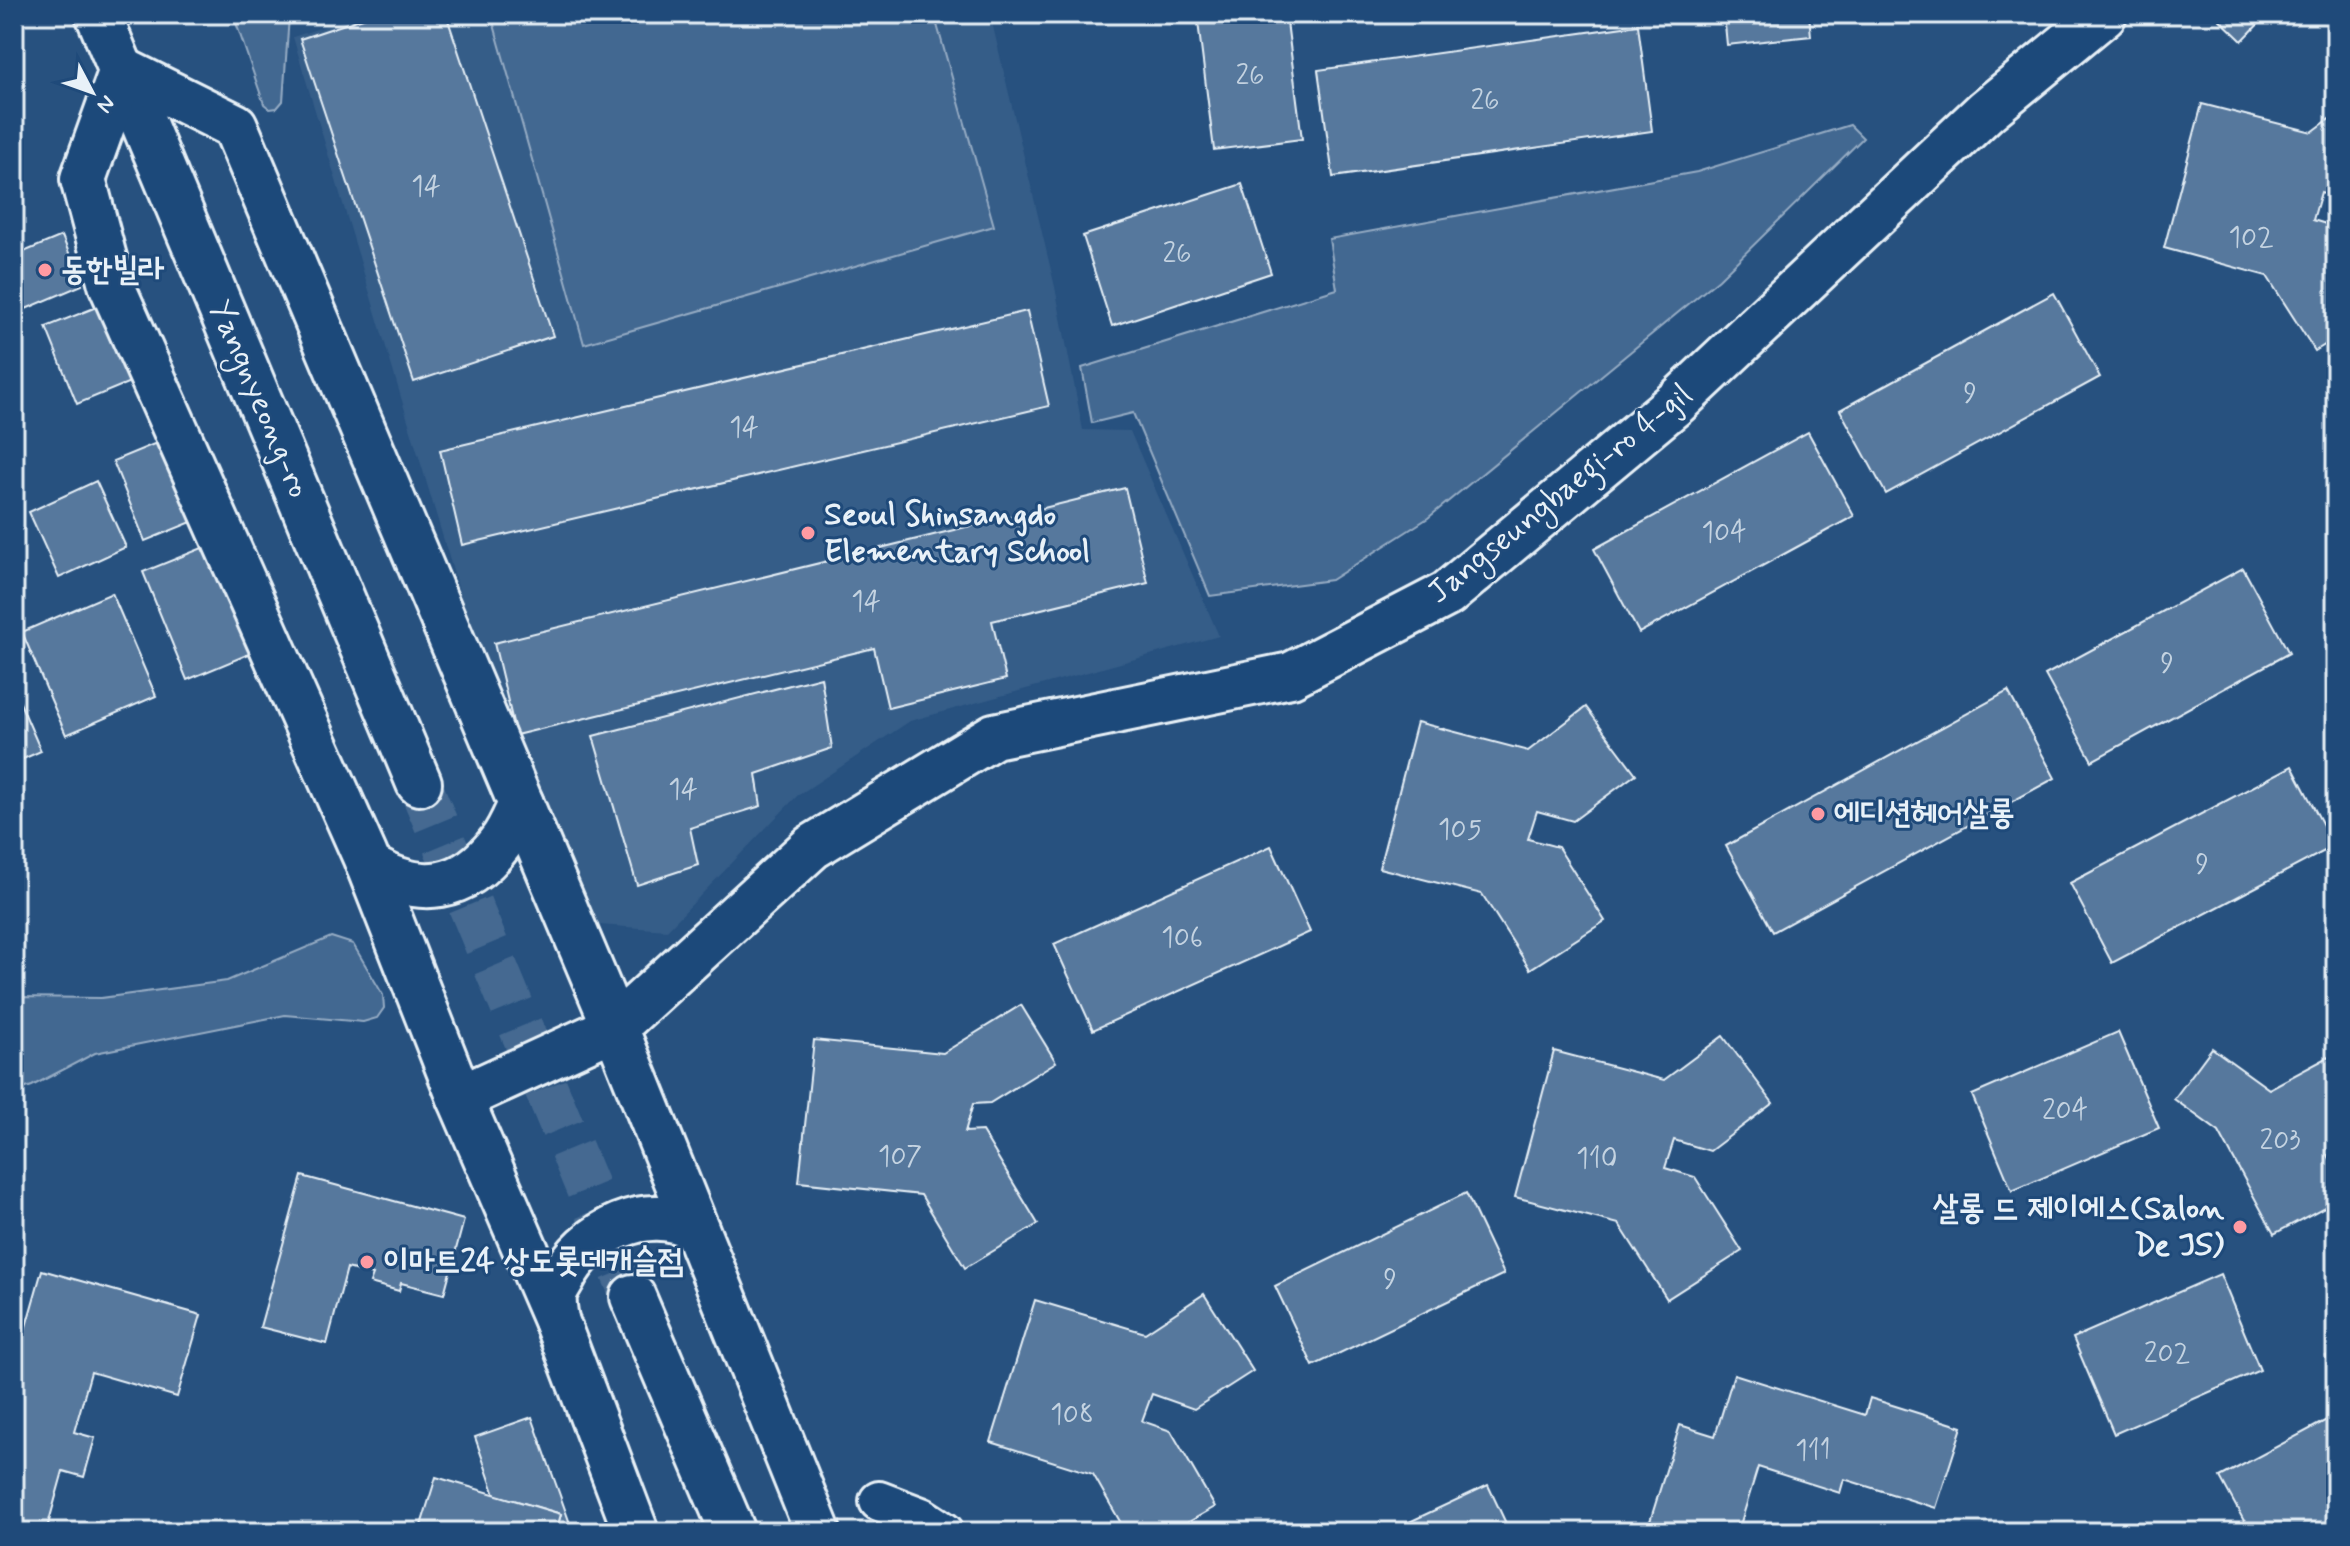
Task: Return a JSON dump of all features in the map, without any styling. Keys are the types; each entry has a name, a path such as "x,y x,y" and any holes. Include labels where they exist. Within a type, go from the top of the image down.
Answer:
{"main road":[{"name":"Yangnyeong-ro","path":"98,14 419,783"},
{"name":"Jangseungbaegi-ro 4-gil","path":"460,1098 615,1027 812,847 994,736 1291,675 1447,594 1677,402 1986,111 2104,14"},
{"path":"636,1532 556,1320 460,1098 369,866 111,284 83,179 122,70 235,126 615,1027 818,1532"},
{"path":"369,866 390,879 421,886 452,882 482,863 502,841 521,804"},
{"path":"556,1320 554,1295 559,1283 571,1260 596,1237 627,1222 663,1216 682,1220 696,1229"},
{"path":"633,1297 733,1532"}],"street":[{"path":"879,1501 921,1517 944,1532"}],"shaded area":[{"path":"233,14 291,14 283,101 277,108 270,109 264,104"},
{"name":"Seoul Shinsangdo Elementary School","path":"363,14 990,14 1055,287 1083,430 1130,431 1219,636 910,721 797,796 667,930 586,924 505,744 293,37"},
{"path":"491,14 934,14 994,226 584,344"},
{"path":"1850,125 1863,138 1719,279 1428,518 1331,580 1210,596 1133,413 1092,423 1082,368 1337,289 1329,239 1697,172"},
{"path":"331,937 353,944 383,995 384,1008 377,1018 363,1022 285,1015 95,1053 32,1086 14,1092 14,997 101,998 227,981"}],"building":[{"path":"375,14 446,14 553,336 414,382 300,39"},
{"path":"1197,14 1286,14 1302,139 1214,150"},
{"path":"1724,14 1809,14 1811,36 1727,45"},
{"path":"2214,14 2268,14 2242,41"},
{"path":"1638,25 1652,131 1333,177 1318,70"},
{"path":"2202,104 2312,132 2336,114 2336,197 2321,192 2313,220 2336,227 2336,338 2315,351 2267,276 2164,248"},
{"path":"1242,184 1271,273 1112,326 1083,236"},
{"name":"동한빌라","path":"62,236 82,285 14,314 14,256"},
{"path":"2054,293 2100,377 1886,494 1840,410"},
{"path":"104,304 135,380 77,404 46,327"},
{"path":"1027,311 1049,406 462,545 440,450"},
{"path":"1808,432 1854,516 1639,633 1594,549"},
{"path":"171,437 204,517 145,541 113,461"},
{"path":"96,481 126,547 59,578 29,512"},
{"path":"1125,488 1148,583 992,621 1006,679 888,708 874,648 516,735 494,643"},
{"path":"217,542 261,649 187,680 143,572"},
{"path":"2243,568 2289,653 2092,761 2045,675"},
{"path":"112,593 156,696 66,735 22,632"},
{"path":"821,677 832,748 756,774 761,806 690,828 698,865 637,885 593,736"},
{"path":"14,689 41,751 14,763"},
{"path":"2008,691 2055,778 1773,932 1726,846"},
{"path":"1586,707 1636,774 1573,821 1537,811 1528,839 1558,847 1605,921 1530,969 1482,894 1379,868 1417,722 1528,751"},
{"path":"2292,766 2334,846 2112,963 2070,883"},
{"path":"1271,846 1310,932 1093,1030 1054,944"},
{"path":"1021,1005 1056,1062 990,1103 973,1104 965,1132 982,1131 1038,1224 965,1268 921,1195 799,1182 814,1040 943,1053"},
{"path":"2118,1032 2159,1128 2012,1191 1972,1095"},
{"path":"1723,1036 1773,1103 1710,1151 1674,1140 1665,1168 1695,1177 1742,1251 1667,1299 1619,1224 1515,1197 1554,1051 1664,1080"},
{"path":"2212,1048 2269,1089 2336,1053 2336,1150 2328,1155 2336,1170 2336,1201 2274,1234 2219,1132 2174,1099"},
{"path":"302,1176 464,1220 444,1294 401,1283 399,1291 370,1283 373,1275 347,1268 327,1344 260,1327"},
{"path":"1466,1193 1504,1274 1313,1366 1275,1286"},
{"path":"42,1270 201,1315 177,1397 91,1372 74,1432 95,1438 84,1477 63,1471 46,1532 25,1532 14,1529 14,1369"},
{"path":"2220,1274 2260,1370 2114,1434 2073,1338"},
{"path":"1204,1294 1253,1371 1194,1409 1152,1394 1142,1421 1171,1431 1215,1507 1171,1532 1126,1532 1093,1474 991,1442 1035,1300 1145,1333"},
{"path":"2336,1350 2336,1372 2326,1356"},
{"path":"1734,1374 1865,1415 1870,1398 1962,1427 1936,1508 1844,1479 1840,1493 1758,1467 1738,1532 1647,1531 1680,1425 1715,1436"},
{"path":"2336,1415 2336,1532 2250,1532 2220,1477"},
{"path":"532,1417 573,1532 556,1532 561,1514 495,1495 475,1437"},
{"path":"436,1477 561,1514 556,1532 419,1532"},
{"path":"1488,1485 1510,1532 1388,1532"}],"tunnel":[{"path":"419,783 633,1297"}],"place":[{"name":"동한빌라","path":"45,270"},
{"name":"Seoul Shinsangdo Elementary School","path":"808,533"},
{"name":"에디션헤어살롱","path":"1818,814"},
{"name":"살롱 드 제이에스(Salon De JS)","path":"2240,1227"},
{"name":"이마트24 상도롯데캐슬점","path":"367,1262"}]}
